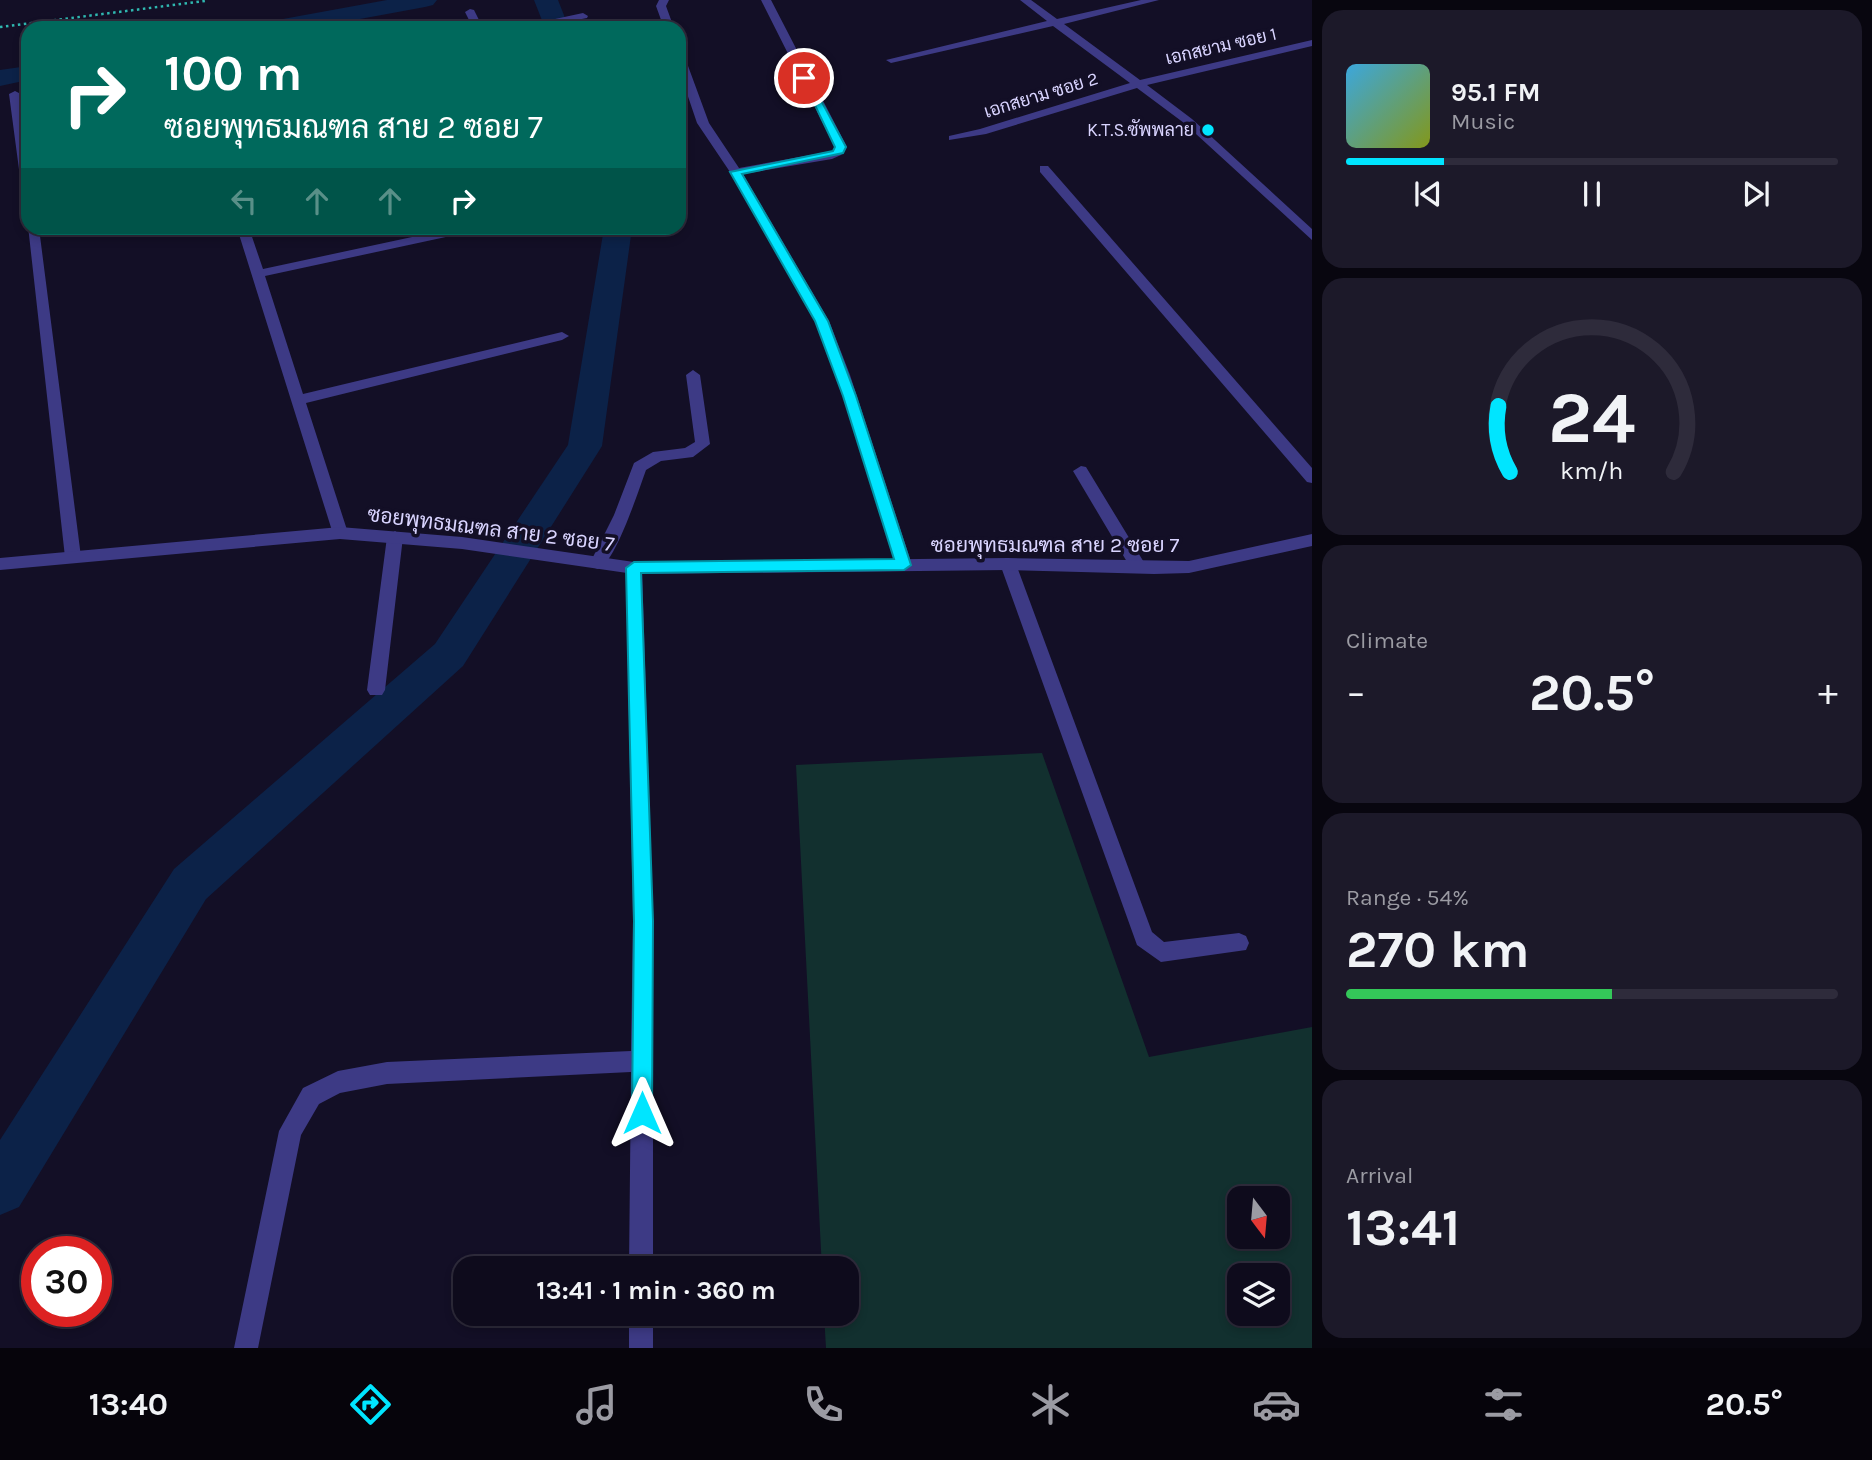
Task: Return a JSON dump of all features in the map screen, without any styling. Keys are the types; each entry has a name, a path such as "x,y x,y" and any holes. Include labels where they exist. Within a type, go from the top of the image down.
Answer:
{"street":[{"path":"664,0 661,6 666,21"},
{"path":"736,172 828,157 837,153 841,147 780,34 766,0"},
{"path":"1025,0 1188,121 1312,236"},
{"path":"891,60 1154,0"},
{"path":"470,12 474,21"},
{"path":"556,21 583,16"},
{"name":"เอกสยาม ซอย 1","path":"1138,84 1312,43"},
{"path":"686,75 703,123 736,172 822,321 851,399 904,565"},
{"name":"เอกสยาม ซอย 2","path":"953,138 982,132 1138,84"},
{"path":"15,94 21,139"},
{"path":"1044,169 1312,478"},
{"path":"34,235 73,557"},
{"path":"245,235 340,533"},
{"path":"258,274 437,235"},
{"path":"298,400 562,336"},
{"path":"598,563 622,515 639,467 658,456 688,453 703,444 692,375"},
{"path":"1081,471 1139,568"},
{"name":"ซอยพุทธมณฑล สาย 2 ซอย 7","path":"0,564 340,533 462,543 634,568 1009,564 1139,568 1189,567 1312,540"},
{"path":"376,690 395,537"},
{"path":"1009,564 1144,938 1161,952 1239,943"},
{"path":"634,568 643,921 641,1256"},
{"path":"247,1348 290,1131 311,1097 338,1082 387,1073 642,1061"},
{"path":"641,1326 641,1348"}],"path":[{"path":"47,21 205,1"},
{"path":"0,27 21,24"}],"green space":[{"path":"1042,753 1149,1057 1312,1027 1312,1348 826,1348 825,1326 859,1326 859,1256 821,1256 796,765"}],"waterway":[{"path":"310,21 425,0"},
{"path":"546,0 554,21"},
{"path":"0,78 21,74"},
{"path":"0,1188 190,884 449,655 585,446 617,235"}],"place":[{"name":"K.T.S.ซัพพลาย","path":"1208,130"}],"route":[{"path":"642,1113 643,921 634,568 904,565 843,375 822,321 736,172 828,157 837,153 841,147 804,78"}]}
